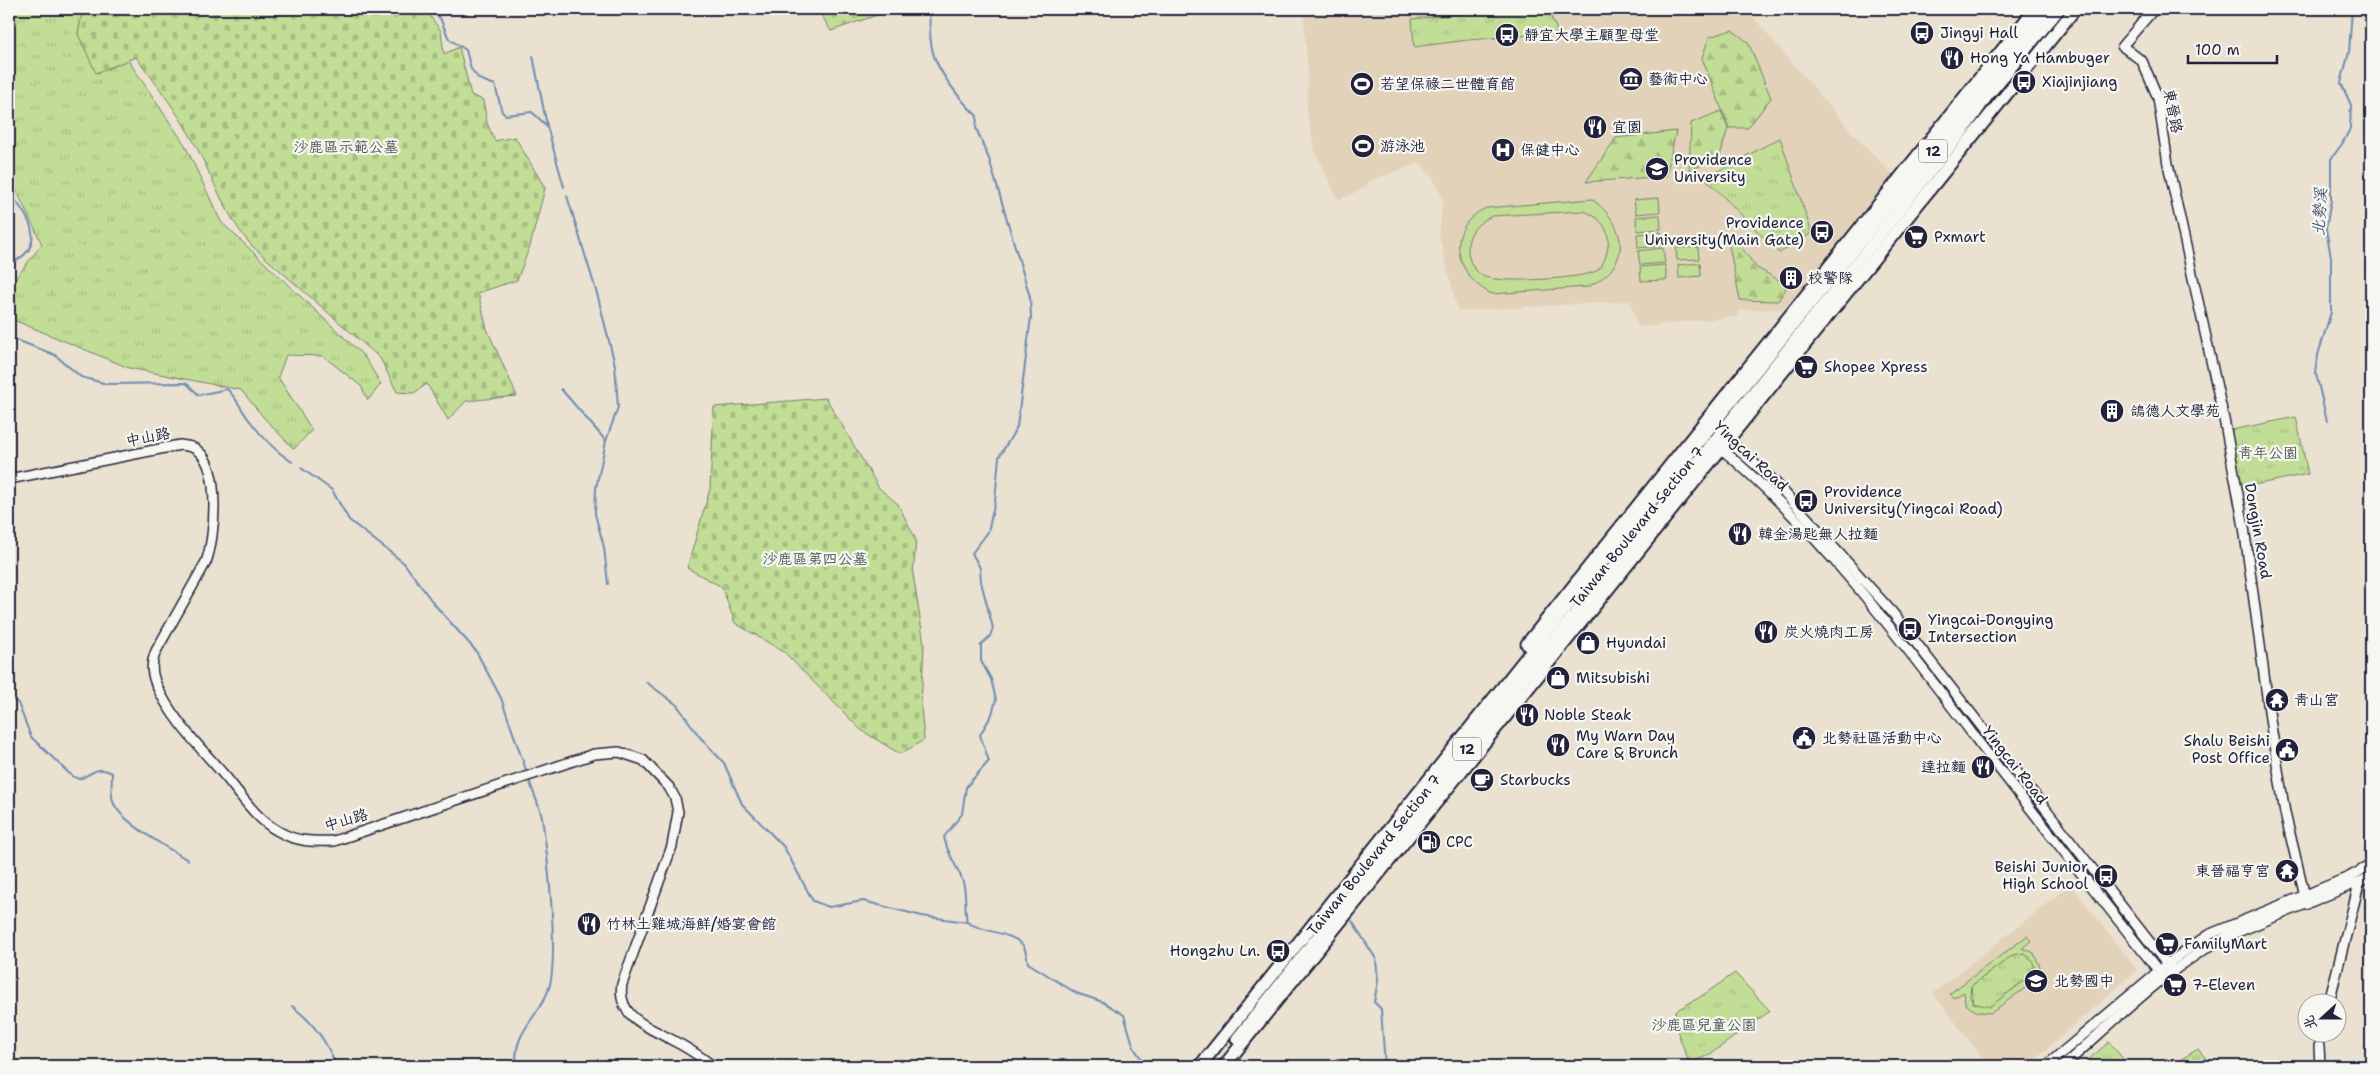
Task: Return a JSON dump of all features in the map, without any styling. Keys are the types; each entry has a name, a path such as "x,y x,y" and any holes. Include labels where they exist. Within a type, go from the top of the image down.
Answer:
{"main road":[{"name":"Taiwan Boulevard Section 7","path":"1216,1066 1515,688 1618,563 2034,9"},
{"name":"Taiwan Boulevard Section 7","path":"1224,1066 1715,433 2048,9"},
{"name":"Taiwan Boulevard Section 7","path":"1200,1066 1964,129 1987,96 2059,9"},
{"name":"Taiwan Boulevard Section 7","path":"1191,1066 1715,433 1792,361 2075,9"}],"street":[{"name":"Dongjin Road","path":"2154,9 2122,46 2142,60 2158,98 2170,174 2225,424 2244,527 2271,726 2285,813 2308,905"},
{"name":"Yingcai Road","path":"1715,433 1774,481 1892,612 2173,972"},
{"name":"Yingcai Road","path":"1715,433 1768,488 1885,618 1989,755 2165,979"},
{"name":"中山路","path":"9,479 180,445 191,447 205,458 215,506 212,548 156,651 152,660 153,675 163,696 185,728 255,811 278,832 295,839 311,842 334,841 594,754 619,752 644,760 669,787 675,798 678,812 672,846 622,984 621,998 631,1016 639,1023 676,1042 713,1066"},
{"path":"2046,1066 2167,964 2208,935 2371,865"},
{"path":"2063,1066 2198,953 2228,936 2359,884 2371,877"},
{"path":"2332,992 2359,884"},
{"path":"2319,1046 2320,1066"}],"shaded area":[{"name":"Providence University","path":"1303,9 1746,9 1858,139 1894,176 1802,289 1783,309 1740,310 1739,316 1638,327 1630,301 1458,311 1439,236 1443,198 1433,178 1420,163 1371,180 1364,188 1339,200 1329,181 1315,151 1307,113 1308,71"},
{"name":"北勢國中","path":"2071,885 2137,970 2027,1066 1989,1066 1933,993"}],"green space":[{"path":"9,9 83,9 78,34 97,73 128,60 185,145 221,222 364,356 381,384 368,400 361,386 323,356 286,355 278,377 312,430 294,449 265,419 241,390 129,368 9,318 9,287 42,244 9,175"},
{"name":"沙鹿區示範公墓","path":"83,9 425,9 441,31 444,54 459,47 471,95 483,100 487,123 495,141 515,137 545,188 530,246 517,280 478,293 487,329 517,396 466,401 448,420 427,384 414,393 397,392 380,358 252,246 243,235 228,211 183,123 136,57 96,73 78,34"},
{"path":"818,9 894,9 831,31"},
{"path":"1468,9 1548,9 1558,33 1468,40 1414,47 1412,19 1468,13"},
{"path":"1732,30 1748,42 1771,98 1748,128 1729,128 1702,58 1709,37"},
{"path":"1721,111 1728,128 1720,156 1689,171 1691,123"},
{"path":"1676,131 1666,176 1586,182 1616,138"},
{"path":"1780,138 1812,233 1779,253 1705,178"},
{"path":"1659,198 1660,212 1636,214 1634,200"},
{"path":"1592,199 1604,210 1619,234 1618,258 1612,269 1602,279 1587,287 1492,294 1479,286 1469,276 1462,264 1459,251 1459,239 1464,227 1473,216 1486,208","holes":["1584,211 1602,223 1608,240 1604,262 1596,271 1588,274 1558,278 1504,280 1483,276 1477,272 1471,262 1468,251 1471,234 1478,225 1492,216"]},
{"path":"1660,215 1661,229 1637,231 1636,217"},
{"path":"1661,232 1663,246 1638,248 1637,234"},
{"path":"1731,234 1757,268 1788,285 1778,301 1740,300 1727,236"},
{"path":"1698,247 1699,259 1677,260 1676,248"},
{"path":"1663,248 1665,263 1640,265 1638,251"},
{"path":"1700,263 1701,276 1679,278 1678,265"},
{"path":"1665,265 1667,280 1641,281 1640,267"},
{"name":"沙鹿區第四公墓","path":"826,398 879,488 898,504 916,540 913,574 924,644 921,707 924,740 900,754 861,730 784,652 735,623 722,587 687,568 710,489 714,407"},
{"name":"青年公園","path":"2296,417 2308,474 2239,488 2227,431"},
{"path":"2027,936 2031,941 2022,948 2034,953 2040,967 2036,980 1991,1013 1978,1012 1969,1007 1965,1003 1964,992 1954,998 1949,994","holes":["2023,953 2034,966 2031,976 1989,1007 1973,1003 1970,996 1971,986 2013,955"]},
{"path":"2019,953 2030,957 2034,965 2031,976 1989,1008 1973,1003 1971,986 2013,955"},
{"name":"沙鹿區兒童公園","path":"1735,973 1770,1011 1709,1055 1692,1062 1688,1060 1672,1017 1677,1010"},
{"path":"2109,1042 2129,1066 2081,1066"},
{"path":"2198,1049 2212,1066 2170,1066"}],"waterway":[{"path":"430,9 440,18 449,39 466,50 471,69 479,79 495,85 502,112 506,115 532,112 547,126"},
{"path":"929,9 931,43 938,66 957,94 977,116 976,128 989,159 1030,297 1031,317 1017,427 999,457 995,501 988,532 972,553 980,568 981,582 993,628 990,636 981,645 981,661 991,679 996,700 992,714 980,735 989,761 966,787 962,814 944,837 963,882 967,922 974,926 1014,938 1024,947 1028,963 1076,993 1103,1002 1124,1015 1134,1048 1146,1066"},
{"name":"北勢溪","path":"2327,421 2316,374 2318,355 2331,312 2331,257 2326,229 2331,200 2331,159 2350,129 2351,105 2341,83 2349,52 2352,9"},
{"path":"533,56 547,126 564,187"},
{"path":"9,192 25,214 32,230 30,247 25,254 9,265"},
{"path":"567,196 598,297 615,365 618,407 606,441 596,488 595,514 604,547 608,584"},
{"path":"9,337 55,355 81,377 107,384 186,383 199,395 227,389 264,438 292,462"},
{"path":"561,389 606,441"},
{"path":"301,468 332,490 349,520 404,563 434,604 476,651 501,698 526,770"},
{"path":"646,682 677,705 699,736 724,763 742,804 784,847 813,901 829,907 863,901 922,916 967,922"},
{"path":"9,698 18,703 31,737 72,776 79,779 98,770 112,773 112,797 119,811 147,835 188,860"},
{"path":"517,1066 516,1055 522,1035 544,1001 548,991 553,956 549,879 542,817 529,780"},
{"path":"1352,921 1376,959 1378,981 1374,1002 1381,1009 1385,1066"},
{"path":"292,1006 318,1033 328,1048 336,1066"}],"place":[{"name":"Jingyi Hall","path":"1922,33"},
{"name":"靜宜大學主顧聖母堂","path":"1507,35"},
{"name":"Hong Ya Hambuger","path":"1952,58"},
{"name":"藝術中心","path":"1631,79"},
{"name":"Xiajinjiang","path":"2024,82"},
{"name":"若望保祿二世體育館","path":"1362,84"},
{"name":"宜園","path":"1595,127"},
{"name":"游泳池","path":"1363,146"},
{"name":"保健中心","path":"1503,150"},
{"name":"Providence University","path":"1657,169"},
{"name":"Providence University(Main Gate)","path":"1822,232"},
{"name":"Pxmart","path":"1916,237"},
{"name":"校警隊","path":"1791,278"},
{"name":"Shopee Xpress","path":"1806,367"},
{"name":"鴿德人文學苑","path":"2112,411"},
{"name":"Providence University(Yingcai Road)","path":"1806,501"},
{"name":"韓金湯匙無人拉麵","path":"1740,534"},
{"name":"Yingcai-Dongying Intersection","path":"1910,629"},
{"name":"炭火燒肉工房","path":"1766,632"},
{"name":"Hyundai","path":"1588,643"},
{"name":"Mitsubishi","path":"1558,678"},
{"name":"青山宮","path":"2277,700"},
{"name":"Noble Steak","path":"1527,715"},
{"name":"北勢社區活動中心","path":"1804,738"},
{"name":"My Warn Day Care & Brunch","path":"1558,745"},
{"name":"Shalu Beishi Post Office","path":"2287,750"},
{"name":"達拉麵","path":"1983,767"},
{"name":"Starbucks","path":"1482,780"},
{"name":"CPC","path":"1429,842"},
{"name":"東晉福亨宮","path":"2287,871"},
{"name":"Beishi Junior High School","path":"2106,876"},
{"name":"竹林土雞城海鮮/婚宴會館","path":"589,924"},
{"name":"FamilyMart","path":"2167,944"},
{"name":"Hongzhu Ln.","path":"1278,951"},
{"name":"北勢國中","path":"2036,981"},
{"name":"7-Eleven","path":"2175,985"}]}
